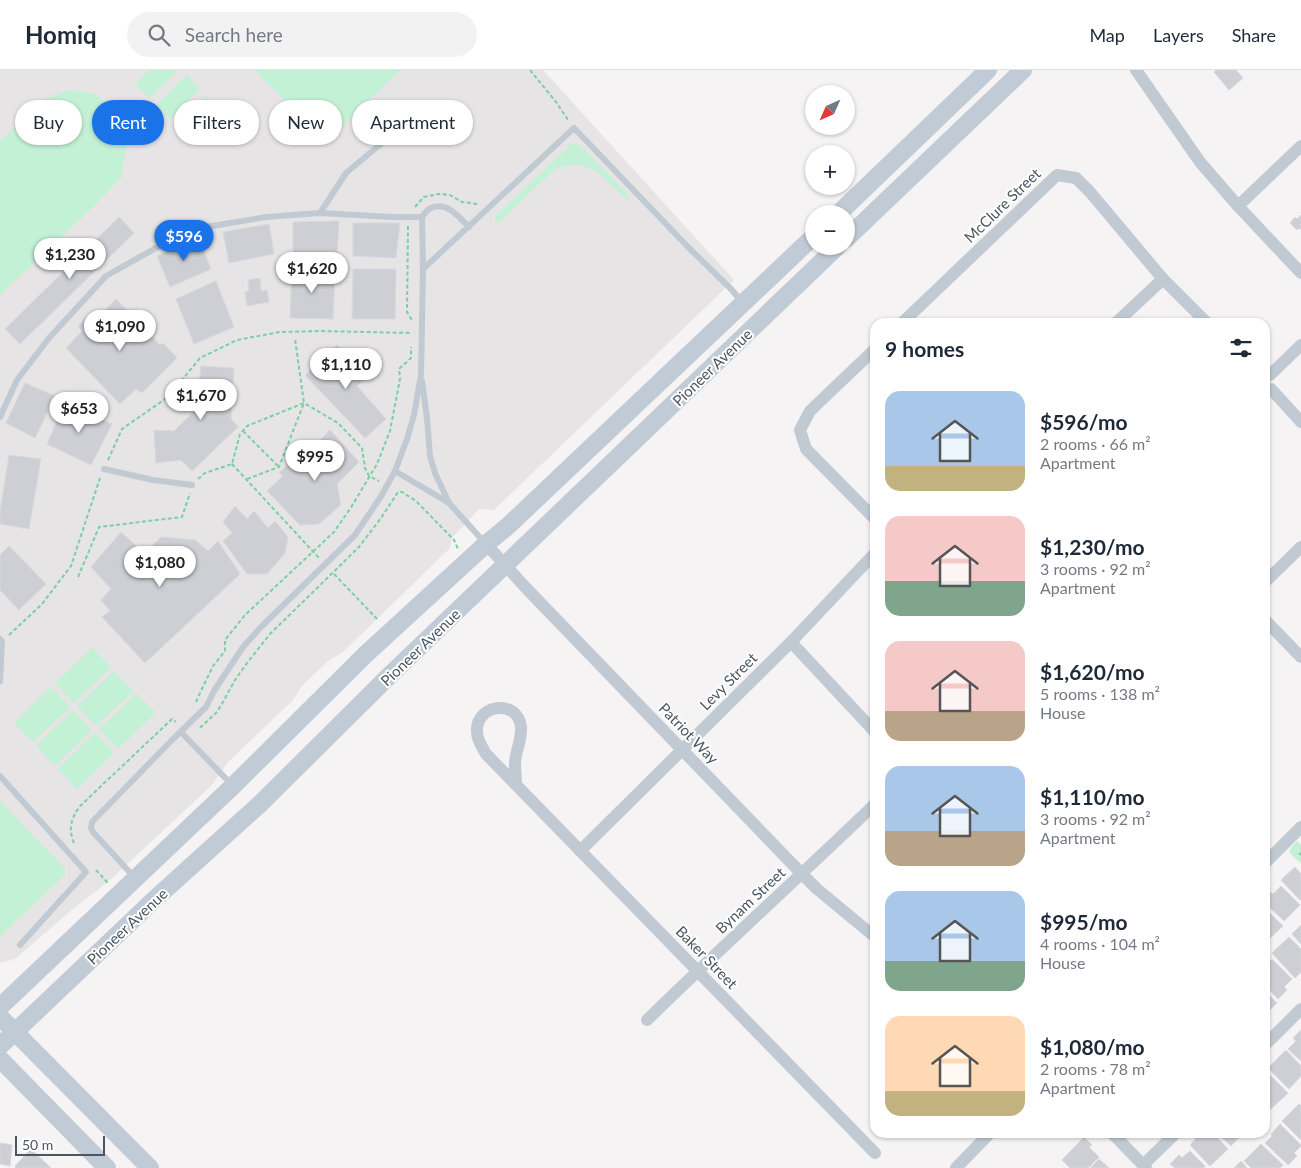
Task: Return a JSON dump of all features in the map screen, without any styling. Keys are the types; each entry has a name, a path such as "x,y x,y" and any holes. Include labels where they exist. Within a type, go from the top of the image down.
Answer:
{"street":[{"path":"847,205 988,70"},
{"path":"855,230 1022,70"},
{"path":"1136,70 1200,162 1238,206 1301,273"},
{"path":"1238,206 1301,146"},
{"name":"McClure Street","path":"907,318 1057,175 1076,178 1163,279"},
{"name":"Pioneer Avenue","path":"0,1006 233,786 366,654 508,526 805,244"},
{"name":"Pioneer Avenue","path":"0,1046 157,897 260,804 390,676 829,255"},
{"path":"1121,318 1163,279 1202,318"},
{"path":"698,381 700,367 749,319 742,303"},
{"path":"1270,371 1301,345"},
{"path":"870,354 810,411 800,430 806,449 870,514"},
{"path":"1270,393 1301,422"},
{"name":"Patriot Way","path":"486,544 802,874 817,889 870,933"},
{"path":"1270,577 1301,547"},
{"name":"Levy Street","path":"580,851 791,642 870,558"},
{"path":"1270,625 1301,657"},
{"path":"791,642 870,727"},
{"name":"Baker Street","path":"516,785 515,761 520,743 521,727 518,716 509,709 497,707 487,711 480,719 477,732 486,754 516,785 580,851 875,1153"},
{"name":"Bynam Street","path":"647,1020 870,809"},
{"path":"1270,853 1301,827"},
{"path":"1270,1040 1301,1009"},
{"path":"0,1017 150,1168"},
{"path":"0,1059 107,1168"},
{"path":"960,1166 986,1138"},
{"path":"1117,1138 1145,1167 1172,1138"}],"lane":[{"path":"423,269 574,128 731,289 742,303"},
{"path":"320,213 346,174 380,145"},
{"path":"135,879 93,832 91,828 92,822 206,708 214,691 242,647 325,565 367,519 395,471 414,415 421,375 422,217 430,208 442,206 453,211 469,227"},
{"path":"0,417 16,380 49,338 106,276 188,230 266,217 320,213 422,217"},
{"path":"421,375 430,456 435,473 450,503 486,544"},
{"path":"104,470 153,480 192,485"},
{"path":"395,471 450,503"},
{"path":"0,681 1,640"},
{"path":"180,732 233,786"},
{"path":"0,776 86,872 20,946"}],"path":[{"path":"530,70 574,128"},
{"path":"412,333 413,322 407,312 408,226 414,208 424,197 439,194 450,195 462,202 478,204"},
{"path":"1,640 42,604 71,566 100,480 122,429 168,397 200,358 237,340 280,332 321,331 422,334"},
{"path":"247,480 280,467 304,403 295,339"},
{"path":"398,492 382,518 359,547 270,634 235,680 217,712 201,727 188,714 195,707 213,666 225,651 225,640 245,615 334,532 350,510 377,464 390,430 400,379 399,369 411,358 411,342"},
{"path":"232,464 240,434 247,426 304,403"},
{"path":"304,403 338,423 362,448 365,468 369,476 416,501 454,540 458,549"},
{"path":"243,431 280,467"},
{"path":"232,464 380,622"},
{"path":"78,577 99,527 182,517 192,485 205,473 232,464"},
{"path":"172,719 178,723"}],"shaded area":[{"path":"0,70 543,70 734,280 494,510 479,509 451,539 449,549 343,652 328,661 302,686 293,700 228,762 212,785 109,881 68,913 15,959 0,963"}],"green space":[{"path":"149,70 178,70 149,98 135,84"},
{"path":"255,70 400,70 370,100 352,100 352,117 342,127 342,100 284,100"},
{"path":"187,75 200,89 189,100 174,100 174,115 170,119 164,113 164,100 161,100"},
{"path":"69,90 95,94 102,100 92,100 92,145 126,145 121,177 97,203 0,295 0,141 15,127 15,145 82,145 82,100 44,100"},
{"path":"207,96 211,100 203,100"},
{"path":"572,144 576,144 585,150 627,194 628,201 596,171 583,165 569,165 555,169 498,223 494,218"},
{"path":"92,648 111,667 74,703 55,683"},
{"path":"114,671 133,691 96,726 77,706"},
{"path":"51,687 70,707 33,742 14,723"},
{"path":"136,694 155,713 118,749 99,729"},
{"path":"73,710 92,730 55,766 36,746"},
{"path":"95,733 114,753 77,789 58,769"},
{"path":"0,801 65,869 65,875 0,936"},
{"path":"1297,841 1301,845 1301,864 1289,852"}],"building":[{"path":"1216,70 1236,70 1243,78 1229,90 1214,72"},
{"path":"1301,215 1301,230 1299,228 1297,230 1290,223 1295,217 1297,219"},
{"path":"119,217 134,233 20,344 5,329"},
{"path":"339,221 337,255 293,256 293,222"},
{"path":"353,223 400,223 396,258 353,256"},
{"path":"269,224 274,254 229,263 223,232"},
{"path":"199,238 211,269 170,287 157,256"},
{"path":"292,269 335,272 333,319 290,318"},
{"path":"353,269 396,269 395,319 352,319"},
{"path":"260,278 261,291 267,290 269,302 247,306 245,292 249,291 248,280"},
{"path":"216,281 234,327 194,344 176,299"},
{"path":"116,299 160,345 163,343 177,358 142,393 136,389 120,404 66,348 82,331 78,326 91,313 97,319"},
{"path":"337,345 368,376 357,386 386,419 365,438 305,375"},
{"path":"201,366 234,368 231,419 238,427 192,471 181,460 156,463 154,430 174,431 198,407 201,399 194,399 194,383 199,383"},
{"path":"25,383 55,396 35,438 6,423"},
{"path":"65,403 112,424 91,465 47,444"},
{"path":"330,430 359,462 337,484 341,505 319,524 300,525 267,491 283,476 279,473 289,464 291,469"},
{"path":"9,455 41,459 29,529 0,524 0,512"},
{"path":"235,506 247,519 254,511 268,528 275,521 288,537 285,553 267,574 247,574 223,541 232,533 223,522"},
{"path":"121,532 145,554 161,537 195,540 208,551 218,541 240,574 145,663 102,617 110,611 101,600 111,589 91,567"},
{"path":"9,546 46,584 19,610 0,590 0,555"},
{"path":"1295,867 1301,874 1300,900 1281,880"},
{"path":"1281,886 1300,905 1284,921 1270,908 1270,892 1273,894"},
{"path":"1270,913 1283,926 1270,938"},
{"path":"1301,925 1301,944 1292,934"},
{"path":"1289,937 1301,949 1301,972 1295,978 1272,953"},
{"path":"1272,959 1292,979 1284,987 1287,990 1278,999 1270,990 1270,961"},
{"path":"1270,996 1277,1003 1270,1010"},
{"path":"1301,1030 1301,1061 1288,1049 1296,1041 1293,1038"},
{"path":"1286,1050 1301,1066 1301,1076 1289,1089 1270,1070 1270,1066"},
{"path":"1270,1075 1288,1093 1270,1108"},
{"path":"1299,1104 1301,1106 1301,1140 1282,1121"},
{"path":"1280,1124 1301,1145 1294,1153 1297,1156 1288,1165 1265,1143"},
{"path":"1083,1138 1092,1145 1089,1147 1099,1157 1088,1168 1070,1168 1062,1160"},
{"path":"1196,1138 1218,1138 1228,1149 1210,1166 1190,1145"},
{"path":"1222,1138 1238,1138 1231,1146"},
{"path":"0,1143 12,1145 10,1166 0,1164"},
{"path":"1261,1144 1283,1165 1280,1168 1251,1168 1244,1161"},
{"path":"31,1149 51,1168 16,1168 15,1166"},
{"path":"1190,1151 1205,1166 1204,1168 1175,1168 1170,1164 1179,1155 1182,1158"},
{"path":"1099,1159 1109,1168 1090,1168"},
{"path":"1241,1161 1247,1168 1234,1168"}]}
